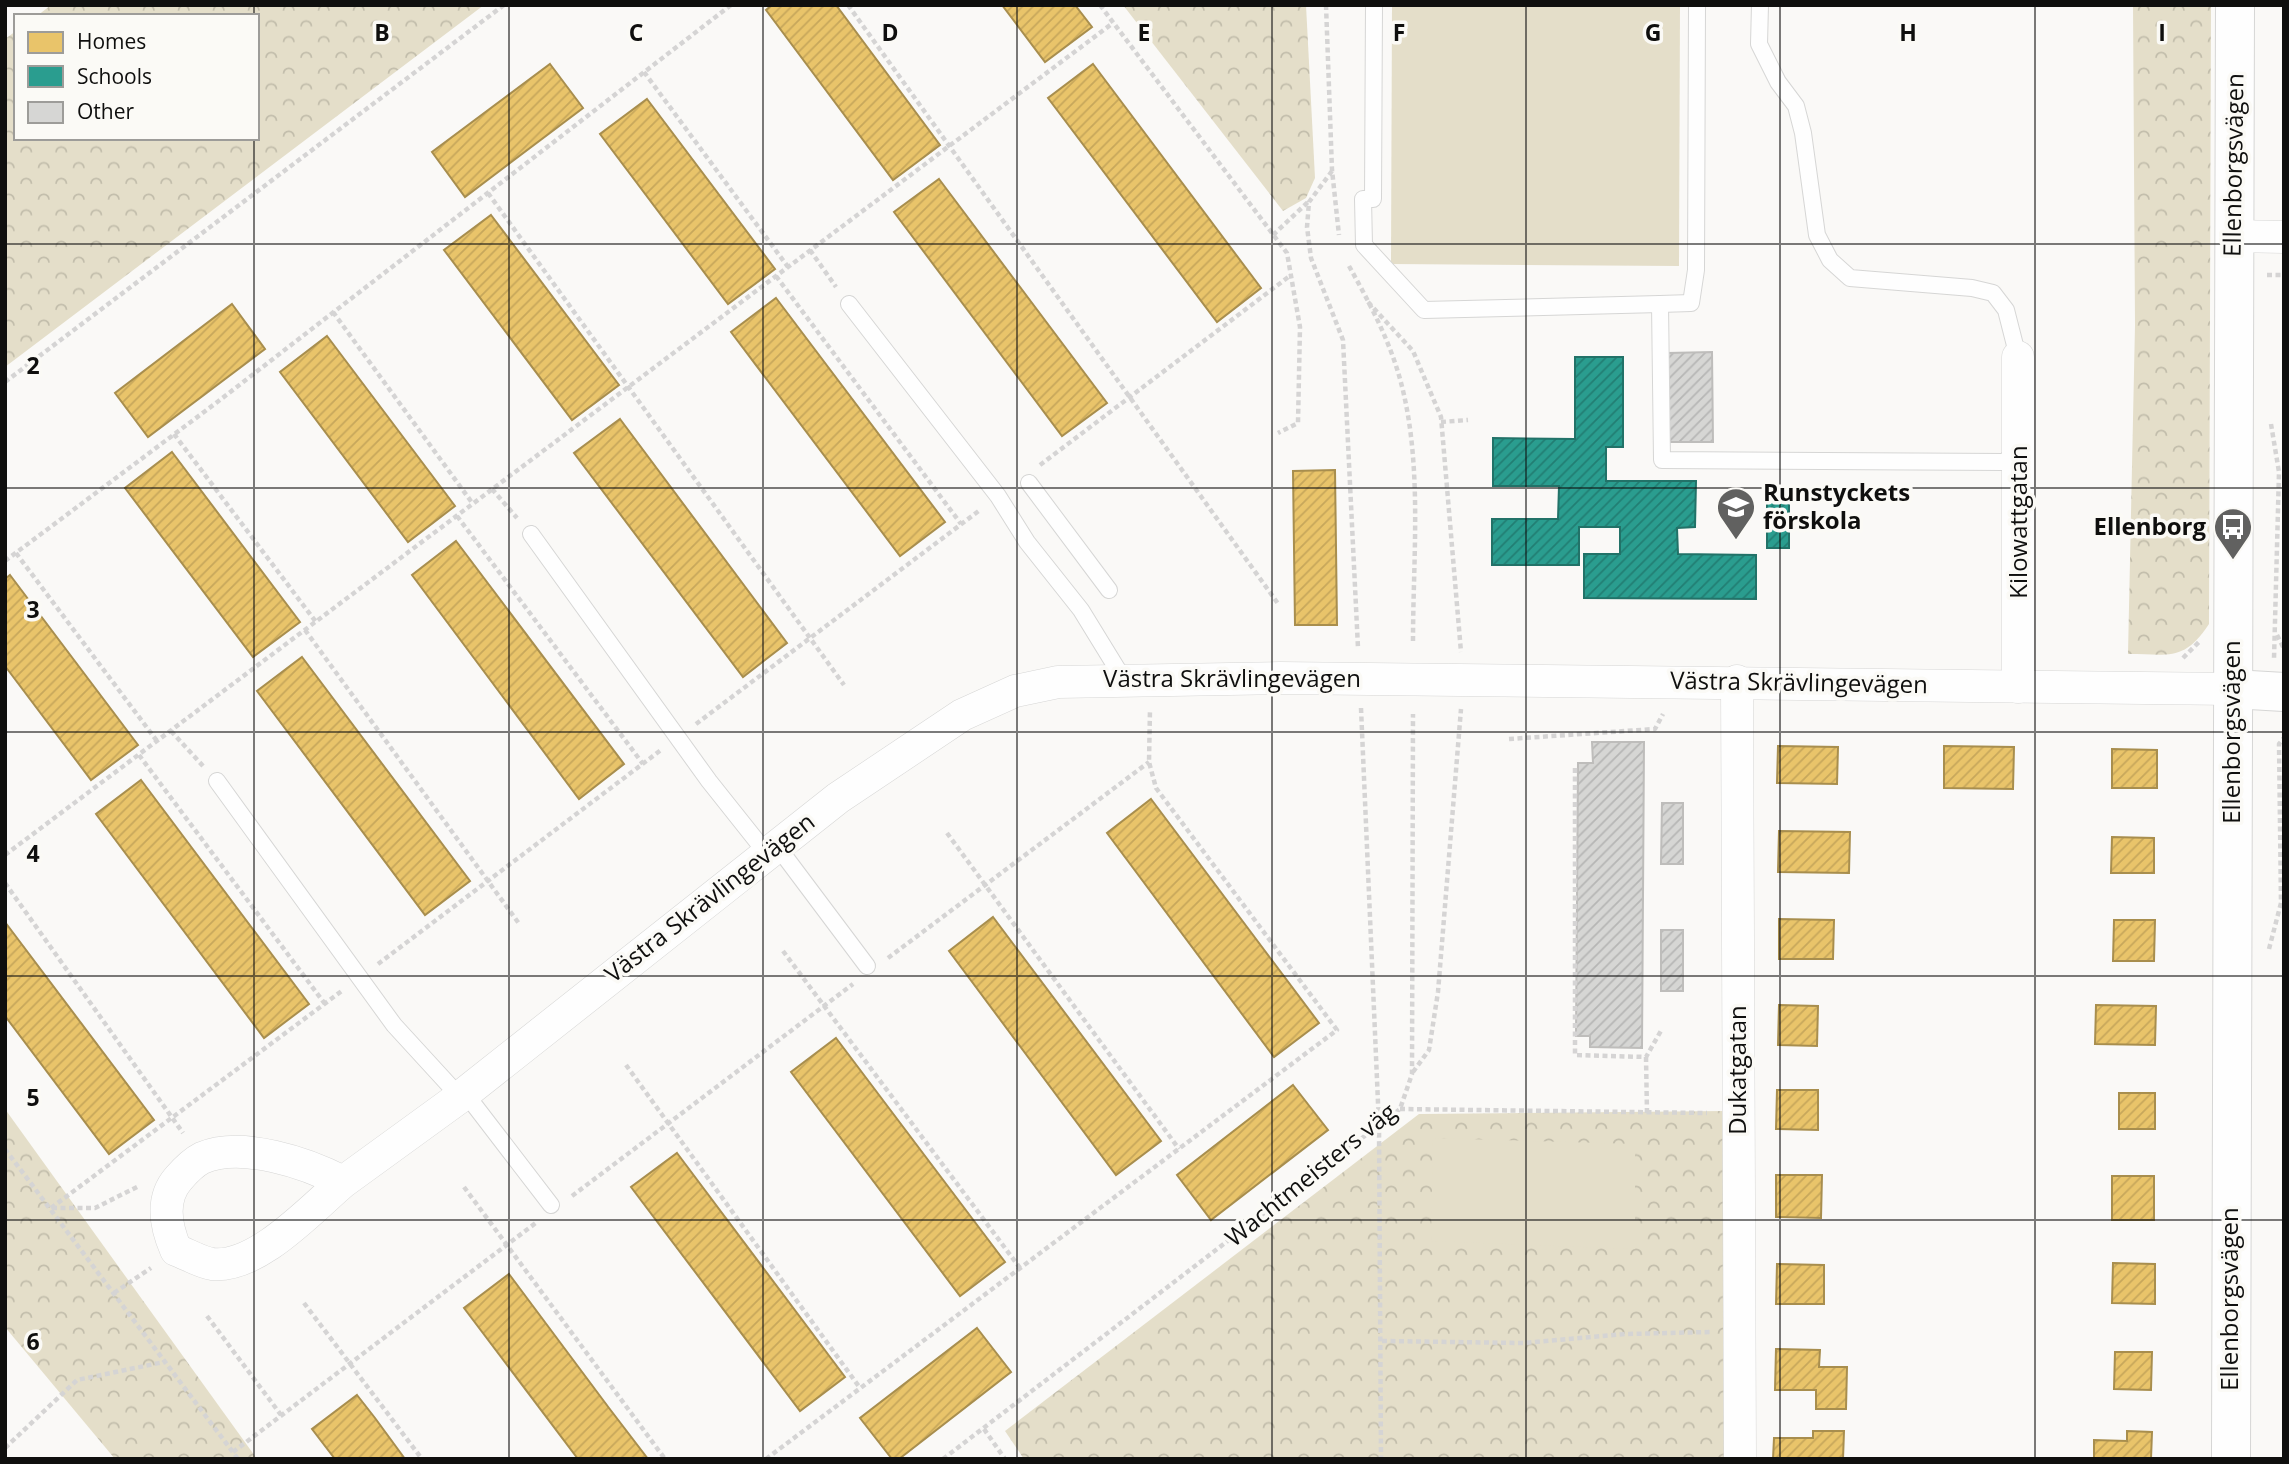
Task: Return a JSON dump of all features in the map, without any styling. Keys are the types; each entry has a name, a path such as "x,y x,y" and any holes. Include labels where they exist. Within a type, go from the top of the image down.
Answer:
{"street":[{"name":"Ellenborgsvägen","path":"2231,1459 2232,236 2235,5"},
{"path":"2232,236 2284,237"},
{"name":"Kilowattgatan","path":"2018,357 2018,687"},
{"name":"Västra Skrävlingevägen","path":"176,1250 211,1264 231,1263 260,1252 343,1182 463,1095 838,799 962,715 1015,691 1058,682 1280,678 1737,681 2284,692"},
{"name":"Dukatgatan","path":"1737,681 1740,1459"},
{"path":"176,1250 167,1229 166,1205 171,1187 201,1158 242,1153 276,1157 314,1166 343,1182"}],"lane":[{"path":"1374,5 1373,199 1363,199 1364,245 1424,310 1691,303 1696,270 1697,5"},
{"path":"1760,5 1759,44 1778,82 1796,106 1803,133 1817,235 1830,260 1850,278 1972,288 1993,293 2006,310 2018,357"},
{"path":"849,304 998,496 1027,542 1138,680"},
{"path":"1660,304 1662,460 2004,462 2019,449"},
{"path":"1030,483 1109,590"},
{"path":"531,534 709,781 872,966"},
{"path":"217,781 394,1025 463,1095 553,1208"}],"path":[{"path":"5,382 505,5"},
{"path":"5,561 732,5"},
{"path":"848,5 1279,605"},
{"path":"1100,5 1287,253 1300,327 1298,423 1278,433"},
{"path":"1326,5 1332,170 1336,228 1340,240"},
{"path":"5,855 1113,23"},
{"path":"644,72 789,267"},
{"path":"1273,235 1308,202 1332,170"},
{"path":"488,192 844,685"},
{"path":"1308,202 1307,227 1311,258 1343,340 1358,652"},
{"path":"810,250 849,304"},
{"path":"1345,253 1391,350 1407,411 1413,472 1413,641"},
{"path":"2267,275 2284,275"},
{"path":"776,276 961,524"},
{"path":"1368,302 1413,351 1441,422 1462,653"},
{"path":"333,312 474,504"},
{"path":"1441,422 1468,420"},
{"path":"174,434 316,622"},
{"path":"492,489 531,534"},
{"path":"457,516 643,764"},
{"path":"16,553 157,741"},
{"path":"305,630 520,925"},
{"path":"2276,634 2284,649"},
{"path":"766,1459 1337,1030 1156,788 1149,762 1138,680"},
{"path":"1360,704 1379,1126 1381,1459"},
{"path":"1412,1074 1429,1050 1438,992 1461,704"},
{"path":"1509,739 1655,729 1660,724 1663,713"},
{"name":"Wachtmeisters väg","path":"943,1459 1400,1109 1412,1074 1413,714"},
{"path":"171,731 217,781"},
{"path":"139,755 325,1004"},
{"path":"872,966 1149,762"},
{"path":"1575,768 1575,1055 1646,1056"},
{"path":"947,833 1179,1149"},
{"path":"5,883 201,1158"},
{"path":"783,951 1020,1268"},
{"path":"233,1452 856,982"},
{"path":"1647,1113 1646,1056 1662,1029"},
{"path":"626,1065 860,1388"},
{"path":"1400,1109 1738,1114"},
{"path":"5,1149 238,1459"},
{"path":"51,1208 95,1208 143,1183"},
{"path":"464,1186 665,1459"},
{"path":"114,1293 176,1250"},
{"path":"304,1303 422,1459"},
{"path":"207,1316 281,1415"},
{"path":"1382,1341 1523,1343 1626,1334 1740,1331"},
{"path":"5,1448 77,1380 164,1362"},
{"path":"984,1429 1005,1459"}],"green space":[{"path":"51,5 484,5 5,367 5,39 14,32 14,140 259,140 259,14 40,14"},
{"path":"1123,5 1306,5 1315,178 1306,198 1283,211"},
{"path":"1392,5 1680,5 1679,266 1391,264"},
{"path":"2133,5 2211,5 2209,624 2192,645 2165,655 2128,654 2135,325"},
{"path":"5,1109 257,1459 115,1459 5,1327"},
{"path":"1724,1111 1726,1459 1024,1459 1005,1431 1419,1114"},
{"path":"1433,1138 1635,1144 1635,1249 1431,1241"}],"building: Homes":[{"path":"772,5 836,5 940,145 893,180 766,10"},
{"path":"1002,5 1075,5 1092,27 1045,62"},
{"path":"550,64 583,108 465,197 432,152"},
{"path":"1093,64 1261,288 1217,322 1048,98"},
{"path":"647,99 775,269 728,304 600,134"},
{"path":"939,179 1107,403 1062,436 894,212"},
{"path":"491,215 619,385 572,420 444,250"},
{"path":"776,298 945,522 900,556 731,332"},
{"path":"232,304 265,349 148,437 115,393"},
{"path":"327,336 455,506 408,542 280,372"},
{"path":"620,419 787,643 743,677 574,453"},
{"path":"172,452 300,622 253,657 125,488"},
{"path":"1335,470 1337,625 1295,625 1293,471"},
{"path":"456,541 624,764 579,799 412,575"},
{"path":"10,575 138,745 91,780 5,666 5,579"},
{"path":"302,657 470,881 425,915 257,691"},
{"path":"1778,746 1838,747 1837,784 1777,783"},
{"path":"1944,746 2014,747 2013,789 1944,788"},
{"path":"2112,749 2157,750 2157,788 2112,788"},
{"path":"141,780 309,1004 264,1038 96,814"},
{"path":"1151,799 1319,1023 1274,1057 1107,833"},
{"path":"1779,831 1850,832 1849,873 1778,872"},
{"path":"2112,837 2154,838 2154,873 2111,873"},
{"path":"993,917 1161,1141 1116,1175 949,951"},
{"path":"1779,919 1834,920 1833,959 1779,959"},
{"path":"2114,920 2155,920 2154,961 2113,961"},
{"path":"5,922 154,1120 109,1154 5,1016"},
{"path":"1779,1005 1818,1006 1817,1046 1778,1045"},
{"path":"2096,1005 2156,1006 2155,1045 2095,1044"},
{"path":"836,1038 1005,1262 960,1296 791,1072"},
{"path":"1293,1085 1328,1130 1211,1220 1177,1175"},
{"path":"1777,1090 1818,1090 1818,1130 1776,1129"},
{"path":"2119,1093 2155,1093 2155,1129 2119,1129"},
{"path":"677,1153 845,1377 800,1411 631,1187"},
{"path":"1776,1175 1822,1175 1821,1218 1776,1217"},
{"path":"2112,1176 2154,1176 2154,1220 2112,1220"},
{"path":"2113,1263 2155,1264 2155,1304 2112,1303"},
{"path":"1777,1264 1824,1265 1824,1304 1776,1304"},
{"path":"509,1274 648,1459 578,1459 464,1308"},
{"path":"977,1328 1011,1372 899,1459 892,1459 860,1418"},
{"path":"1776,1349 1820,1350 1819,1367 1847,1367 1846,1409 1816,1409 1816,1390 1775,1390"},
{"path":"2115,1352 2152,1352 2151,1390 2114,1389"},
{"path":"357,1395 405,1459 335,1459 312,1429"},
{"path":"1813,1431 1844,1431 1843,1459 1773,1459 1774,1438 1813,1438"},
{"path":"2127,1431 2152,1432 2151,1459 2094,1459 2094,1440 2127,1441"}],"building: Schools":[{"path":"1575,357 1623,357 1623,447 1606,447 1606,481 1696,481 1695,527 1677,528 1678,554 1756,555 1756,599 1584,598 1584,554 1620,554 1620,527 1579,527 1579,565 1492,565 1492,519 1558,519 1559,486 1493,486 1493,438 1575,439"},
{"path":"1767,501 1789,501 1789,548 1767,548"}],"building: Other":[{"path":"1712,352 1713,442 1667,442 1668,353"},
{"path":"1592,742 1644,742 1642,1048 1590,1047 1590,1036 1576,1036 1578,763 1593,763"},
{"path":"1662,803 1683,803 1683,864 1661,864"},
{"path":"1661,930 1683,930 1683,991 1661,991"}],"place":[{"name":"Runstyckets förskola","path":"1736,541"},
{"name":"Ellenborg","path":"2233,561"}]}
